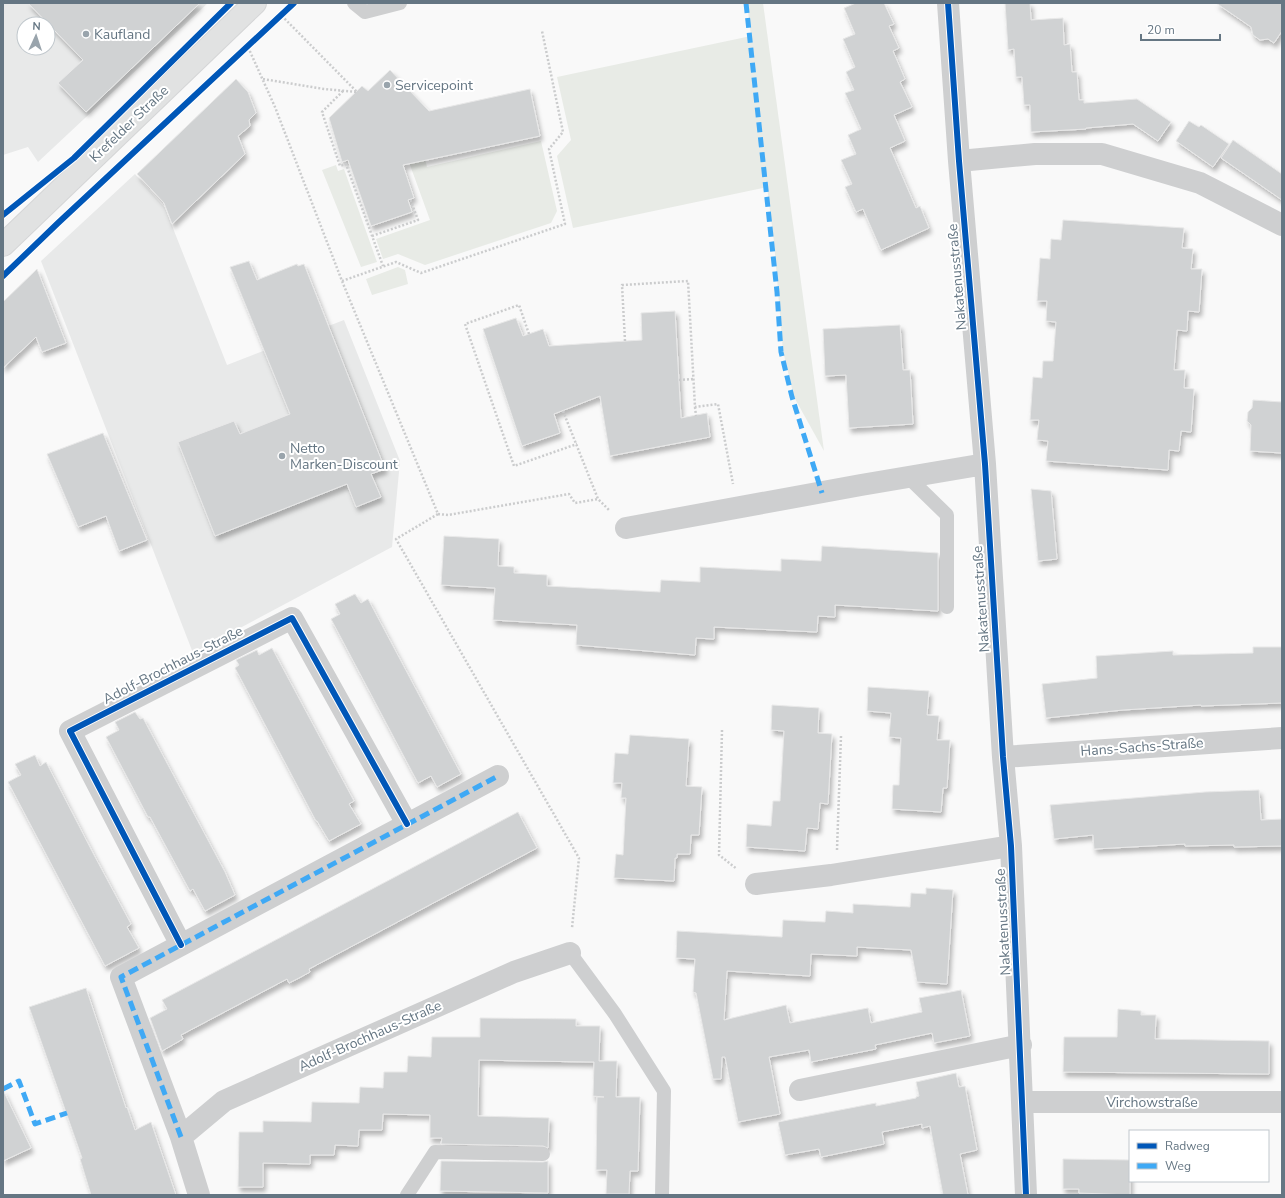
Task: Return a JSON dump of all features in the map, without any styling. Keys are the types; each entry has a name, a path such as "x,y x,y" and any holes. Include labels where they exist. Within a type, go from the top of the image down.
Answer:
{"main road":[{"name":"Krefelder Straße","path":"3,244 255,3"}],"street":[{"name":"Nakatenusstraße","path":"948,3 959,161 985,464 1003,757 1011,846 1021,1045 1026,1195"},
{"path":"959,161 1034,154 1102,154 1200,184 1282,225"},
{"path":"626,528 985,464"},
{"name":"Adolf-Brochhaus-Straße","path":"181,945 70,731 292,618 407,824"},
{"name":"Hans-Sachs-Straße","path":"1003,757 1282,738"},
{"path":"199,1195 181,1137 121,977 498,776"},
{"name":"Nakatenusstraße","path":"756,884 836,874 1011,846"},
{"name":"Adolf-Brochhaus-Straße","path":"181,1137 224,1101 514,972 570,953"},
{"path":"800,1090 1021,1045"},
{"name":"Virchowstraße","path":"1022,1102 1282,1102"}],"lane":[{"path":"354,3 364,12 400,3"},
{"path":"908,477 947,515 947,607"},
{"path":"570,953 615,1014 664,1091 662,1195"},
{"path":"407,1195 436,1152 543,1154"}],"path":[{"path":"263,79 324,89 357,92 281,15 234,24 248,47 275,107 342,281 438,514"},
{"path":"342,281 396,262 421,273 565,224 550,148 563,132 542,31"},
{"path":"343,90 322,112 340,166 346,164 383,266"},
{"path":"372,236 418,220 410,199"},
{"path":"625,341 622,285 688,281 696,416"},
{"path":"529,334 519,305 465,324 514,466 576,444"},
{"path":"679,380 693,379"},
{"path":"695,407 718,404 738,508"},
{"path":"563,411 598,499 626,528"},
{"path":"418,575 396,539 438,514 448,515 569,494 575,503 598,499"},
{"path":"722,730 719,855 756,884"},
{"path":"836,874 841,736"}],"shaded area":[{"path":"3,3 208,3 38,162 28,147 3,155"},
{"path":"747,3 763,3 824,451 794,397 783,351 774,242 767,187 573,228 557,156 571,140 557,77 751,36"},
{"path":"541,141 557,211 551,223 425,265 398,254 383,259 376,239 430,220 406,154 423,151 427,167"},
{"path":"336,165 338,171 344,169 377,262 361,267 322,170"},
{"path":"135,174 165,208 227,365 344,320 400,461 392,547 193,653 41,261"},
{"path":"398,267 405,270 408,284 372,295 366,279"}],"building":[{"path":"28,3 200,3 86,112 58,83 83,60 56,32 56,16 41,16"},
{"path":"856,3 884,3 894,24 889,26 899,48 893,51 905,79 900,82 912,107 894,115 905,141 890,148 916,208 920,206 929,228 881,250 863,209 856,212 845,187 852,184 841,160 856,154 848,135 861,129 845,93 854,90 846,72 855,67 843,39 855,34 844,8"},
{"path":"1005,3 1030,3 1031,20 1063,18 1064,45 1070,44 1072,72 1077,72 1079,100 1084,100 1084,103 1137,99 1171,122 1158,141 1133,124 1086,129 1031,132 1030,105 1024,105 1022,77 1016,77 1014,49 1008,50"},
{"path":"1216,3 1282,3 1282,31 1274,43 1268,39 1260,40 1253,35 1251,27"},
{"path":"390,70 429,111 530,89 540,136 403,165 414,198 408,200 412,212 371,226 348,160 342,162 329,118 362,86 368,91"},
{"path":"236,79 248,92 256,113 249,120 250,126 238,136 245,154 172,224 164,203 137,174"},
{"path":"1189,121 1199,127 1201,125 1229,144 1213,167 1176,141"},
{"path":"1233,140 1282,174 1282,200 1221,158"},
{"path":"1063,220 1184,228 1182,248 1193,249 1191,269 1202,269 1199,312 1188,311 1187,331 1177,330 1174,370 1185,370 1184,388 1194,389 1191,432 1181,431 1179,451 1169,450 1168,470 1046,461 1048,441 1037,440 1039,420 1030,420 1033,377 1042,378 1043,361 1053,361 1056,322 1046,321 1047,301 1037,301 1040,258 1050,259 1051,239 1061,240"},
{"name":"Netto Marken-Discount","path":"249,261 257,280 297,264 298,266 304,264 385,469 371,474 381,497 356,507 347,484 215,536 178,442 234,421 240,434 290,414 230,267"},
{"path":"37,269 66,343 42,352 36,337 3,368 3,302"},
{"path":"675,311 681,418 707,413 710,437 610,456 600,396 554,414 560,433 522,446 483,329 516,318 523,336 543,329 549,346 642,340 641,313"},
{"path":"900,325 903,370 910,370 913,424 849,428 846,375 825,376 823,329"},
{"path":"1253,400 1282,402 1282,453 1250,451 1251,425 1247,421 1248,412 1252,408"},
{"path":"103,433 147,540 119,551 106,516 78,527 47,454"},
{"path":"1031,489 1051,491 1057,559 1038,561"},
{"path":"444,536 499,539 498,566 514,567 514,573 547,575 547,586 660,592 661,580 700,582 700,567 781,571 781,559 821,561 822,546 938,553 938,611 835,605 835,617 818,616 817,632 714,627 714,639 696,638 695,655 576,645 577,625 493,620 495,588 441,585"},
{"path":"355,594 361,603 368,599 461,774 437,787 431,776 418,783 331,619 340,614 335,604"},
{"path":"1253,647 1282,647 1282,703 1201,705 1123,710 1046,718 1042,684 1097,678 1096,656 1173,651 1173,655 1253,653"},
{"path":"272,648 354,801 349,804 361,824 329,841 316,821 235,668 239,665 236,660 257,650 259,655"},
{"path":"868,687 929,691 927,715 939,716 937,740 950,740 947,788 943,788 941,812 892,809 893,785 899,785 901,738 889,737 891,713 867,711"},
{"path":"772,705 819,708 818,733 832,734 828,804 820,803 818,829 807,828 805,851 746,847 747,824 771,826 773,801 780,801 784,731 771,730"},
{"path":"135,712 140,719 143,718 225,872 235,895 205,911 193,889 190,891 150,817 148,817 106,737 119,730 115,722"},
{"path":"630,735 689,739 686,786 702,787 699,835 691,835 690,854 677,854 677,858 675,858 674,881 614,878 616,854 623,855 626,798 621,798 622,783 613,783 615,753 628,754"},
{"path":"35,755 40,766 46,762 131,924 127,927 139,948 105,966 8,782 21,775 15,764"},
{"path":"1259,790 1261,820 1282,819 1282,846 1185,846 1185,844 1094,849 1093,835 1054,839 1050,805 1205,792"},
{"path":"518,812 537,848 309,969 310,972 299,978 289,983 287,979 181,1035 183,1039 162,1051 150,1018 167,1009 162,1000"},
{"path":"926,888 953,890 947,984 917,982 911,950 857,947 857,956 811,954 810,976 727,971 724,1020 786,1005 790,1023 868,1008 871,1023 922,1012 919,998 961,990 970,1036 934,1043 932,1033 875,1045 876,1049 811,1062 809,1050 769,1057 780,1114 738,1122 725,1057 722,1057 721,1079 713,1079 696,993 693,992 695,959 676,958 677,931 782,937 783,920 825,922 826,911 853,913 853,904 910,907 911,893 926,894"},
{"path":"86,988 126,1108 127,1107 135,1130 151,1122 176,1195 91,1195 80,1159 82,1158 29,1007"},
{"path":"1118,1009 1141,1011 1141,1015 1156,1015 1155,1039 1269,1041 1269,1074 1063,1072 1064,1037 1117,1037"},
{"path":"480,1018 576,1019 576,1026 600,1026 599,1061 617,1061 616,1097 640,1097 638,1171 630,1171 629,1194 606,1194 607,1170 596,1170 597,1097 604,1097 593,1096 594,1062 479,1060 478,1116 549,1118 548,1148 543,1146 441,1144 442,1138 430,1138 430,1115 383,1114 382,1130 359,1130 358,1146 335,1145 334,1155 310,1155 310,1164 263,1163 263,1187 238,1187 239,1132 263,1132 263,1121 311,1122 312,1102 359,1103 360,1087 383,1088 384,1072 407,1072 408,1056 431,1057 432,1037 480,1037"},
{"path":"956,1073 959,1087 965,1086 977,1150 960,1154 968,1195 943,1195 930,1126 922,1128 922,1124 882,1132 884,1144 821,1157 819,1149 785,1155 778,1122 876,1103 876,1106 916,1098 919,1096 916,1082"},
{"path":"3,1090 31,1148 3,1161"},
{"path":"1063,1159 1129,1160 1130,1195 1079,1193 1079,1189 1063,1189"},
{"path":"441,1161 548,1161 548,1193 440,1191"}],"marked path":[{"path":"746,3 777,292 781,352 792,397 822,493"},
{"path":"181,1137 121,977 498,776"},
{"path":"3,1089 19,1081 35,1124 67,1113"}],"cycle path":[{"path":"3,215 74,158 231,3"},
{"path":"3,276 294,3"},
{"path":"948,3 959,161 985,464 1003,757 1011,846 1026,1195"},
{"path":"181,945 70,731 292,618 407,824"}],"place":[{"name":"Kaufland","path":"86,34"},
{"name":"Servicepoint","path":"387,85"},
{"name":"Netto Marken-Discount","path":"282,456"}]}
